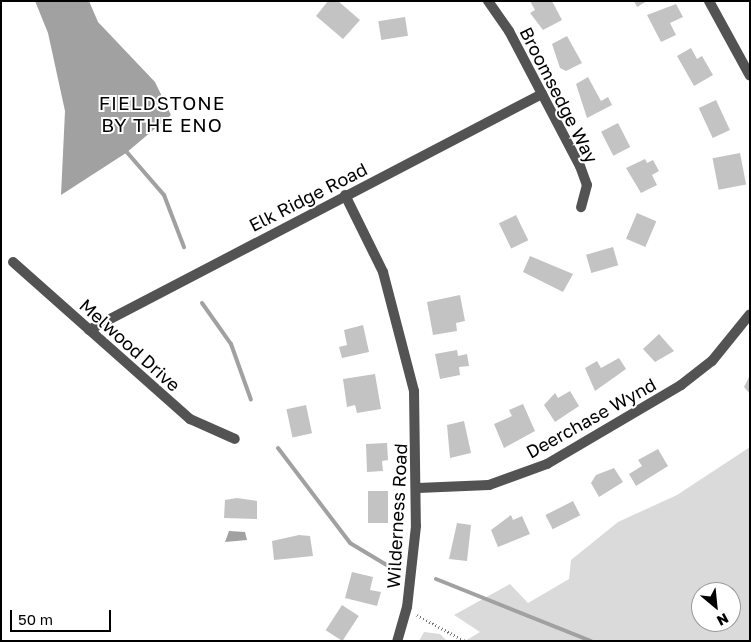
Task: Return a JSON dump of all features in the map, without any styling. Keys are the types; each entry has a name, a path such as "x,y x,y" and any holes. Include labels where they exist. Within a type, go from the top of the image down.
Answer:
{"street":[{"name":"Broomsedge Way","path":"488,1 542,94 586,185 581,208"},
{"path":"709,1 750,76"},
{"name":"Elk Ridge Road","path":"88,330 542,94"},
{"name":"Wilderness Road","path":"345,196 383,272 411,371 418,488 407,607 398,641"},
{"name":"Melwood Drive","path":"13,262 190,419 235,439"},
{"name":"Deerchase Wynd","path":"418,488 489,486 554,460 699,372 750,314"}],"path":[{"path":"417,615 465,641"}],"shaded area":[{"path":"35,1 89,1 98,22 155,82 171,115 126,153 61,195 65,111 48,33"},
{"path":"750,447 750,641 465,641 480,632 454,615 510,584 528,603 569,579 571,560 618,522 677,495"},
{"path":"229,531 245,532 247,540 225,542"},
{"path":"424,632 440,634 447,641 419,641"}],"building":[{"path":"328,1 338,1 360,20 343,39 316,16"},
{"path":"530,1 552,1 562,20 543,30 530,13 535,10"},
{"path":"634,1 647,1 637,7"},
{"path":"676,4 683,17 670,23 676,35 661,42 647,15"},
{"path":"405,17 408,36 381,40 378,21"},
{"path":"567,36 582,63 566,71 560,68 552,44"},
{"path":"691,48 697,59 702,56 713,75 694,86 677,56"},
{"path":"588,77 601,101 608,97 612,105 587,118 576,84"},
{"path":"716,100 730,130 713,138 699,108"},
{"path":"618,123 630,147 613,156 601,132"},
{"path":"740,153 746,184 719,190 713,158"},
{"path":"645,159 647,163 653,160 659,171 652,175 657,185 641,193 626,168"},
{"path":"637,213 656,221 645,247 626,239"},
{"path":"516,215 528,240 511,248 499,223"},
{"path":"613,247 618,265 591,273 586,255"},
{"path":"530,256 573,274 563,292 523,272"},
{"path":"460,295 465,321 456,323 457,331 433,335 427,302"},
{"path":"363,325 369,352 342,358 339,347 347,345 344,330"},
{"path":"659,334 674,351 655,362 643,349"},
{"path":"457,350 458,356 467,354 469,366 459,367 460,375 440,379 435,354"},
{"path":"619,358 626,369 595,391 585,368 597,361 601,368"},
{"path":"375,374 381,409 357,413 355,405 347,407 343,379"},
{"path":"750,375 750,394 744,387"},
{"path":"570,391 579,406 555,422 544,405 555,393 558,398"},
{"path":"523,404 535,431 504,448 494,424 512,416 509,410"},
{"path":"306,405 312,433 292,438 286,409"},
{"path":"464,421 471,453 450,458 447,425"},
{"path":"387,443 388,460 382,461 383,471 367,472 366,444"},
{"path":"658,449 668,466 636,486 629,474 642,466 638,460"},
{"path":"614,468 623,482 599,497 591,483 596,475"},
{"path":"368,491 388,491 388,523 368,523"},
{"path":"237,498 257,501 257,519 224,518 225,500"},
{"path":"573,501 580,515 553,529 545,515"},
{"path":"511,515 513,520 522,516 530,534 498,547 491,530"},
{"path":"457,523 471,525 467,561 449,559"},
{"path":"299,535 310,536 313,556 274,560 272,541"},
{"path":"352,572 373,577 370,590 381,592 377,606 345,598"},
{"path":"342,605 359,616 342,641 326,630"}],"waterway":[{"path":"125,150 164,195 184,247"},
{"path":"202,303 231,344 251,400"},
{"path":"278,448 350,543 395,570"},
{"path":"436,579 591,641"}],"district":[{"name":"FIELDSTONE BY THE ENO","path":"162,114"}]}
